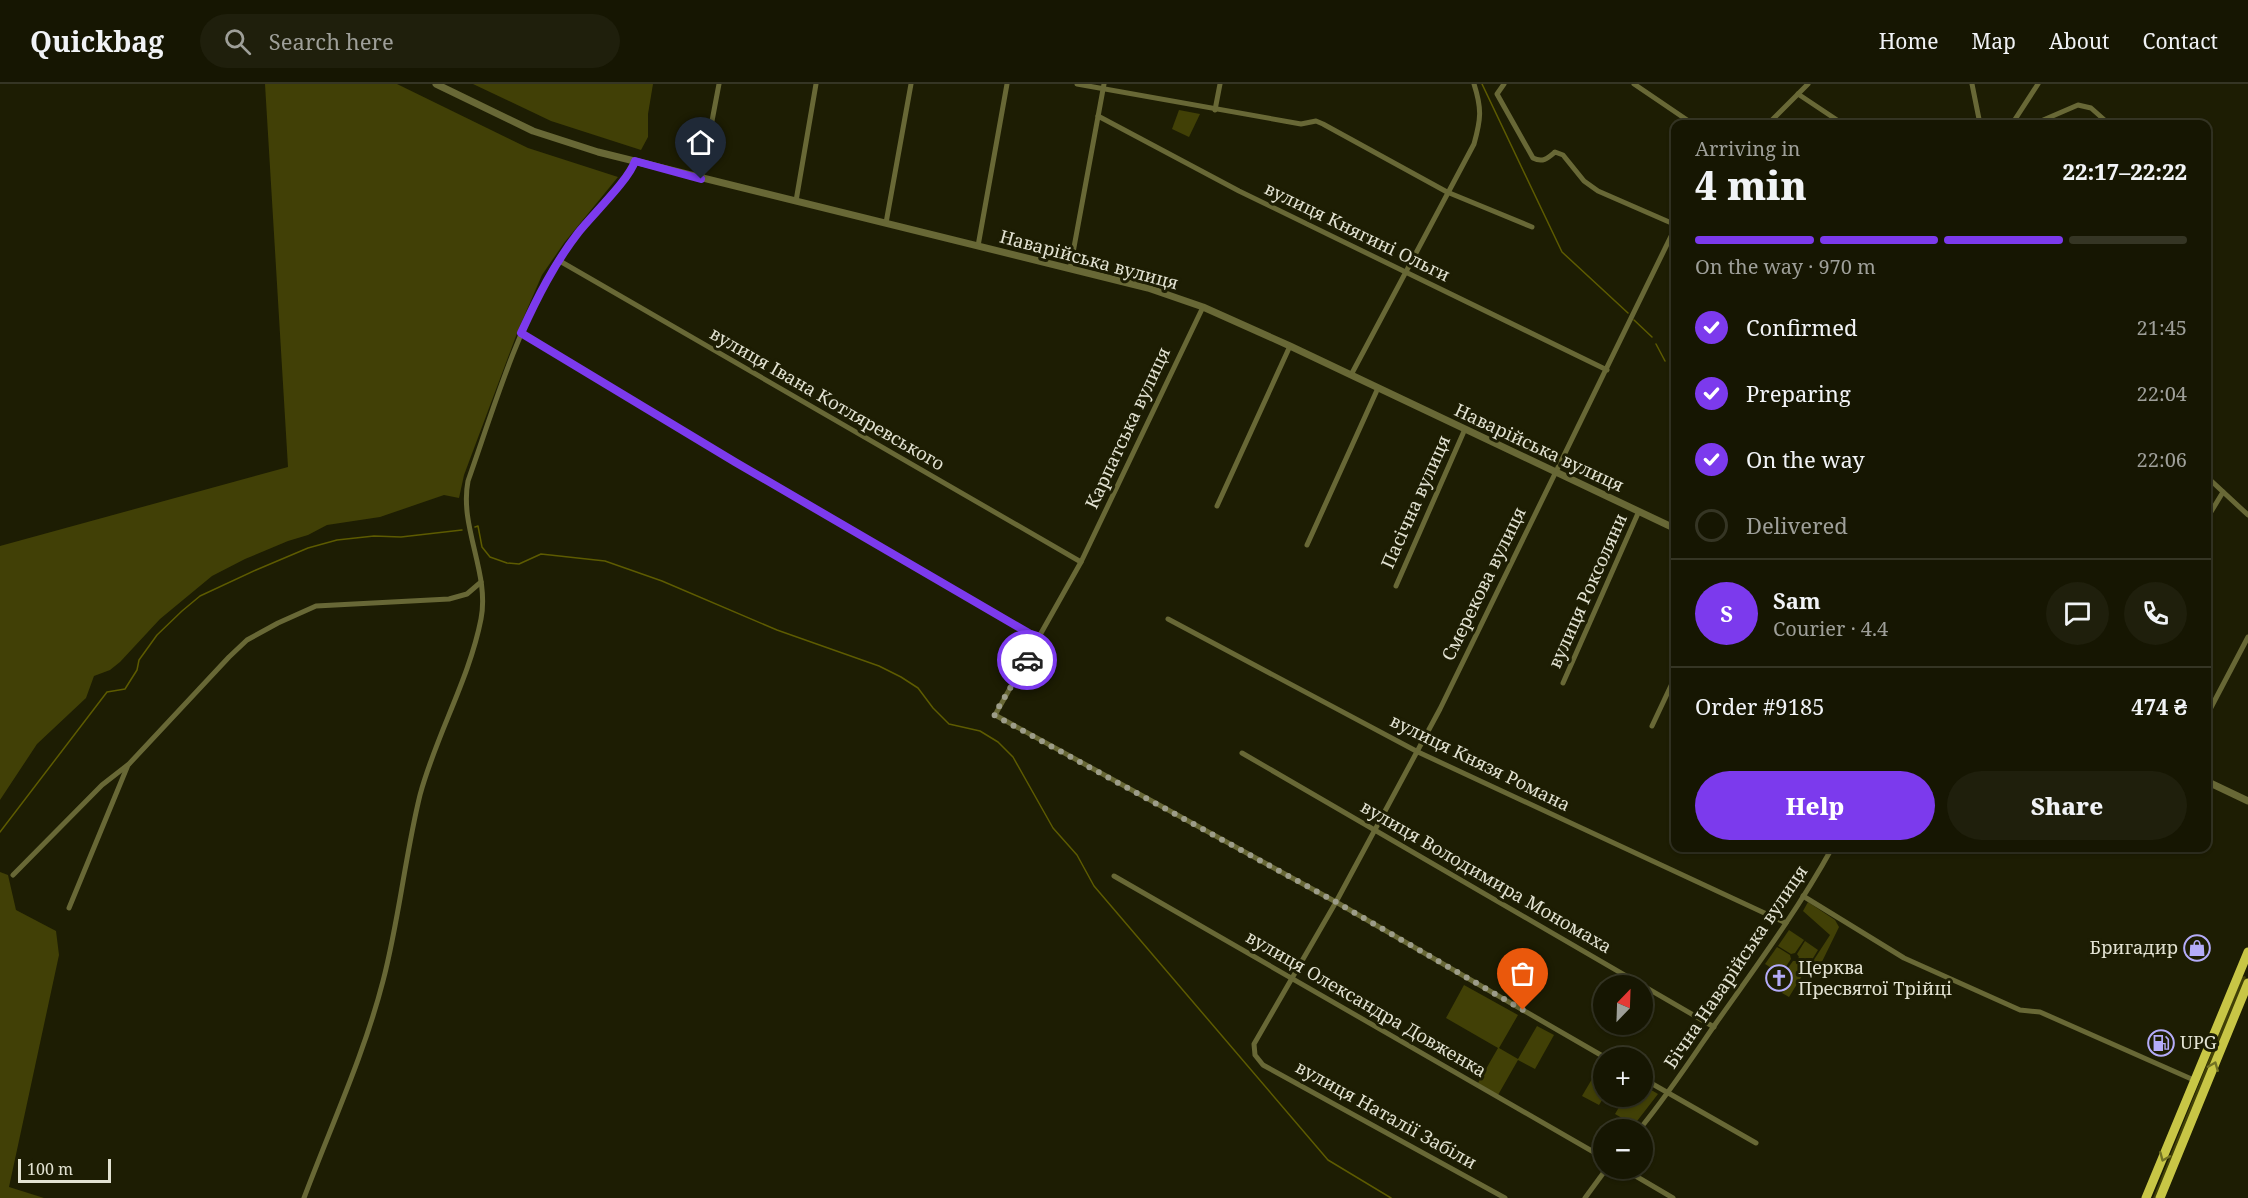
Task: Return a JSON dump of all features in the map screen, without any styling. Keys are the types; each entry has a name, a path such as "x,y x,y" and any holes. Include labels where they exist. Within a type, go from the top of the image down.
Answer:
{"highway":[{"path":"2146,1198 2248,952"},
{"path":"2160,1198 2248,983"}],"street":[{"name":"Наварійська вулиця","path":"436,84 533,131 560,140 701,179 1148,288 1203,307 1671,527"},
{"path":"701,179 719,84"},
{"path":"796,201 816,84"},
{"path":"886,224 910,84"},
{"path":"978,246 1007,84"},
{"path":"1077,84 1103,86 1215,110 1301,124 1316,122 1365,145 1447,192 1532,227"},
{"path":"1215,110 1220,84"},
{"path":"1351,375 1474,144 1480,121 1480,104 1474,84"},
{"path":"1504,84 1497,94 1533,158 1539,161 1555,152 1559,153 1584,181 1598,191 1671,224"},
{"path":"1634,84 1687,120"},
{"path":"1798,84 1806,86"},
{"path":"1972,84 1979,120"},
{"path":"2015,120 2038,84"},
{"path":"1070,269 1103,86"},
{"path":"1772,120 1806,86"},
{"path":"1798,94 1837,120"},
{"path":"2043,120 2078,105 2091,108 2104,120"},
{"name":"вулиця Княгині Ольги","path":"1098,116 1239,190 1606,370"},
{"path":"304,1198 379,996 421,794 474,646 481,617 481,582 465,501 466,490 521,333 537,297 558,260 577,234 628,175 635,161"},
{"name":"Смерекова вулиця","path":"1256,1055 1254,1044 1336,902 1440,709 1671,236"},
{"name":"вулиця Івана Котляревського","path":"558,260 1081,562"},
{"name":"Карпатська вулиця","path":"1203,307 1081,562 996,714 1336,902"},
{"path":"521,333 725,456 1039,639"},
{"path":"1217,506 1290,346"},
{"path":"1307,545 1378,388"},
{"name":"Пасічна вулиця","path":"1396,586 1465,429"},
{"path":"2211,481 2248,515"},
{"path":"2211,512 2223,492"},
{"name":"вулиця Роксоляни","path":"1563,683 1639,511"},
{"path":"13,875 102,785 129,764 247,640 306,609 325,605 449,599 467,594 481,582"},
{"name":"вулиця Князя Романа","path":"1168,619 1418,752 1786,922"},
{"path":"2211,708 2248,638"},
{"path":"1652,726 1671,686"},
{"name":"вулиця Володимира Мономаха","path":"1242,753 1714,1027"},
{"path":"69,908 129,764"},
{"path":"2211,783 2248,801"},
{"name":"Бічна Наварійська вулиця","path":"1648,1119 1669,1094 1786,922 1830,852"},
{"name":"вулиця Олександра Довженка","path":"1114,876 1593,1152"},
{"path":"1803,896 1904,958 2020,1010 2040,1012 2196,1082"},
{"path":"1336,902 1593,1050"},
{"name":"вулиця Наталії Забіли","path":"1256,1055 1263,1065 1505,1198"},
{"path":"1653,1085 1755,1143"},
{"path":"1585,1198 1599,1179"},
{"path":"1641,1179 1673,1198"}],"shaded area":[{"path":"265,84 397,84 528,148 618,177 564,243 542,275 519,328 464,475 459,498 444,495 380,517 327,525 308,535 245,559 212,576 160,619 120,662 110,670 94,676 86,698 37,744 0,800 0,546 288,467"},
{"path":"473,84 653,84 648,114 648,137 641,150 551,121"},
{"path":"1179,110 1200,114 1189,137 1172,129"},
{"path":"0,872 8,875 16,910 56,931 59,955 9,1187 44,1198 0,1198"},
{"path":"1808,902 1835,920 1839,927 1813,980 1804,975 1830,935 1803,911"},
{"path":"1789,930 1804,940 1795,953 1791,954 1778,946"},
{"path":"1805,941 1818,950 1789,997 1782,993 1791,981 1783,975 1793,961 1799,957 1797,954"},
{"path":"1777,947 1790,955 1791,959 1781,974 1765,964"},
{"path":"2245,976 2158,1198 2153,1198 2242,977"},
{"path":"1464,985 1518,1015 1499,1048 1518,1059 1537,1026 1554,1035 1535,1069 1518,1060 1498,1095 1478,1083 1498,1048 1446,1018"},
{"path":"1593,1077 1593,1102 1582,1096"},
{"path":"1653,1091 1658,1094 1653,1100"},
{"path":"1619,1107 1648,1107 1639,1119 1624,1119 1615,1114"}],"waterway":[{"path":"1482,84 1562,252 1628,313"},
{"path":"1634,320 1652,337"},
{"path":"1656,344 1665,361"},
{"path":"475,527 478,526 482,547 490,557 507,563 519,564 541,554 605,561 662,581 777,630 879,666 918,688 949,724 980,731 998,742 1013,757 1053,828 1077,855 1094,886 1328,1160 1391,1198"},
{"path":"0,832 107,692 125,689 137,670 139,660 157,635 200,596 308,548 337,540 374,536 401,537 462,530"}],"way so far":[{"path":"1027,660 994,715 1336,902 1523,1010"}],"place":[{"name":"Бригадир","path":"2197,948"},
{"name":"Церква Пресвятої Трійці","path":"1779,978"},
{"name":"UPG","path":"2161,1043"}],"route":[{"path":"701,179 635,161 628,175 577,234 554,267 521,333 735,462 1039,639 1027,660"}]}
